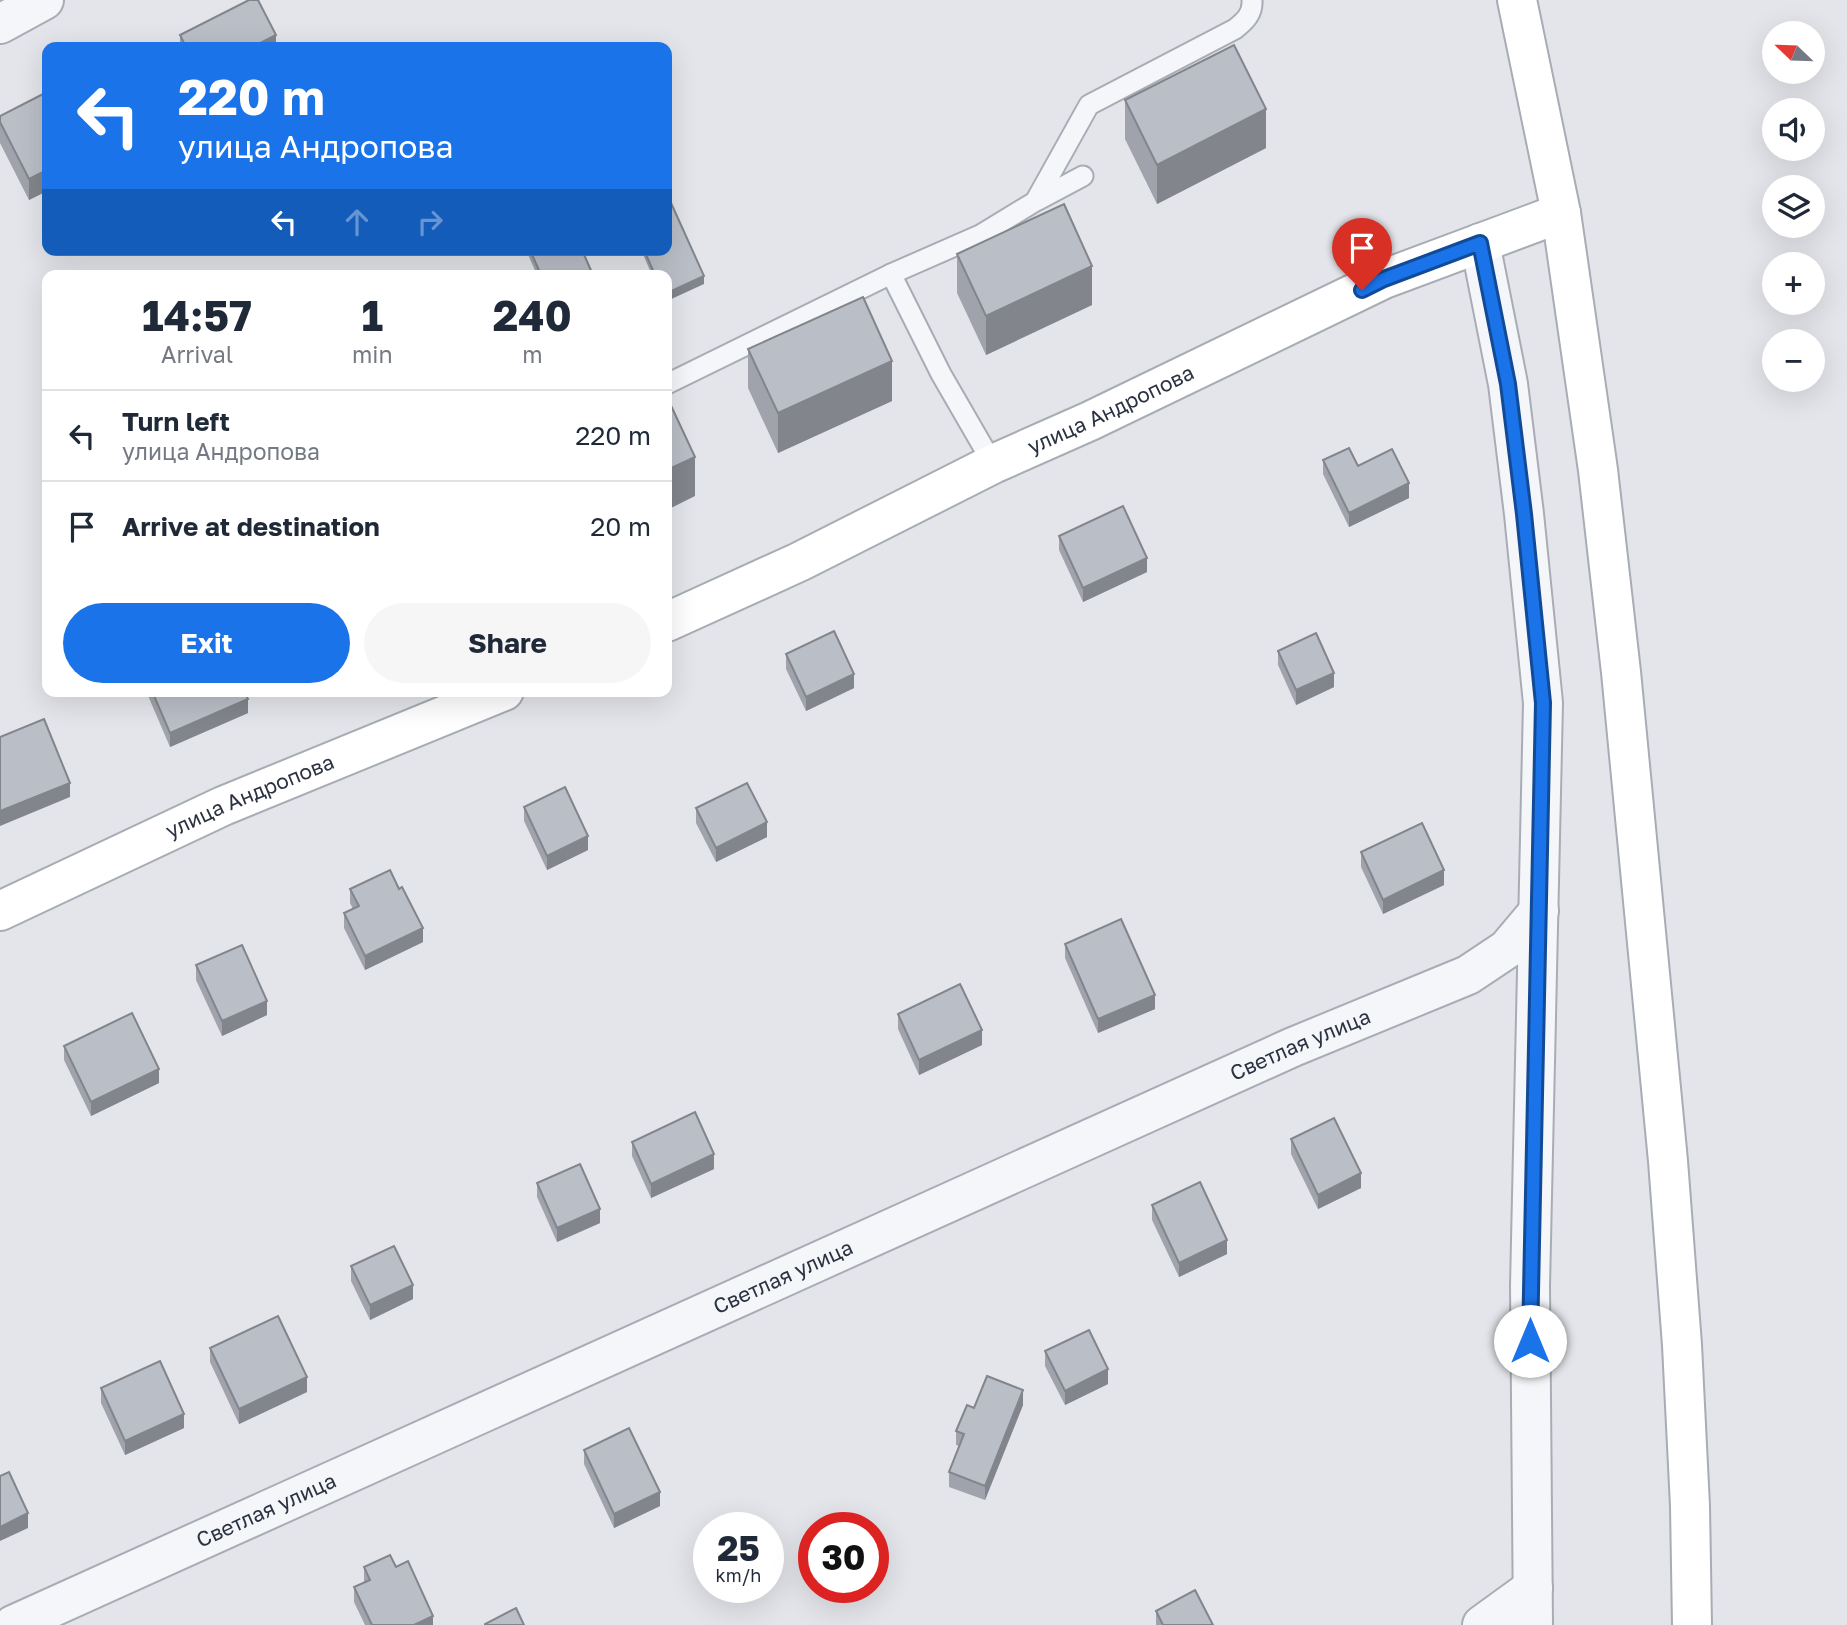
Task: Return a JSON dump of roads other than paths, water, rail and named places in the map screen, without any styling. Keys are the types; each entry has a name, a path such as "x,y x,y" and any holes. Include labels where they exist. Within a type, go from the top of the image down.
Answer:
{"main road":[{"path":"1517,0 1561,213 1598,470 1621,672 1668,1161 1682,1345 1690,1506 1692,1625"},
{"name":"улица Андропова","path":"672,620 799,562 993,464 1090,421 1384,279 1561,213"},
{"name":"улица Андропова","path":"0,911 223,806 490,697"}],"street":[{"path":"0,24 44,0"},
{"path":"1480,243 1508,384 1543,703 1530,1286 1533,1607 1482,1625"},
{"name":"Светлая улица","path":"13,1625 1246,1068 1468,975 1507,949 1539,911"}],"lane":[{"path":"1036,201 1089,105 1235,29 1247,19 1253,7 1252,0"},
{"path":"672,382 891,274 980,236 1083,176"},
{"path":"891,274 941,374 993,464"}]}
